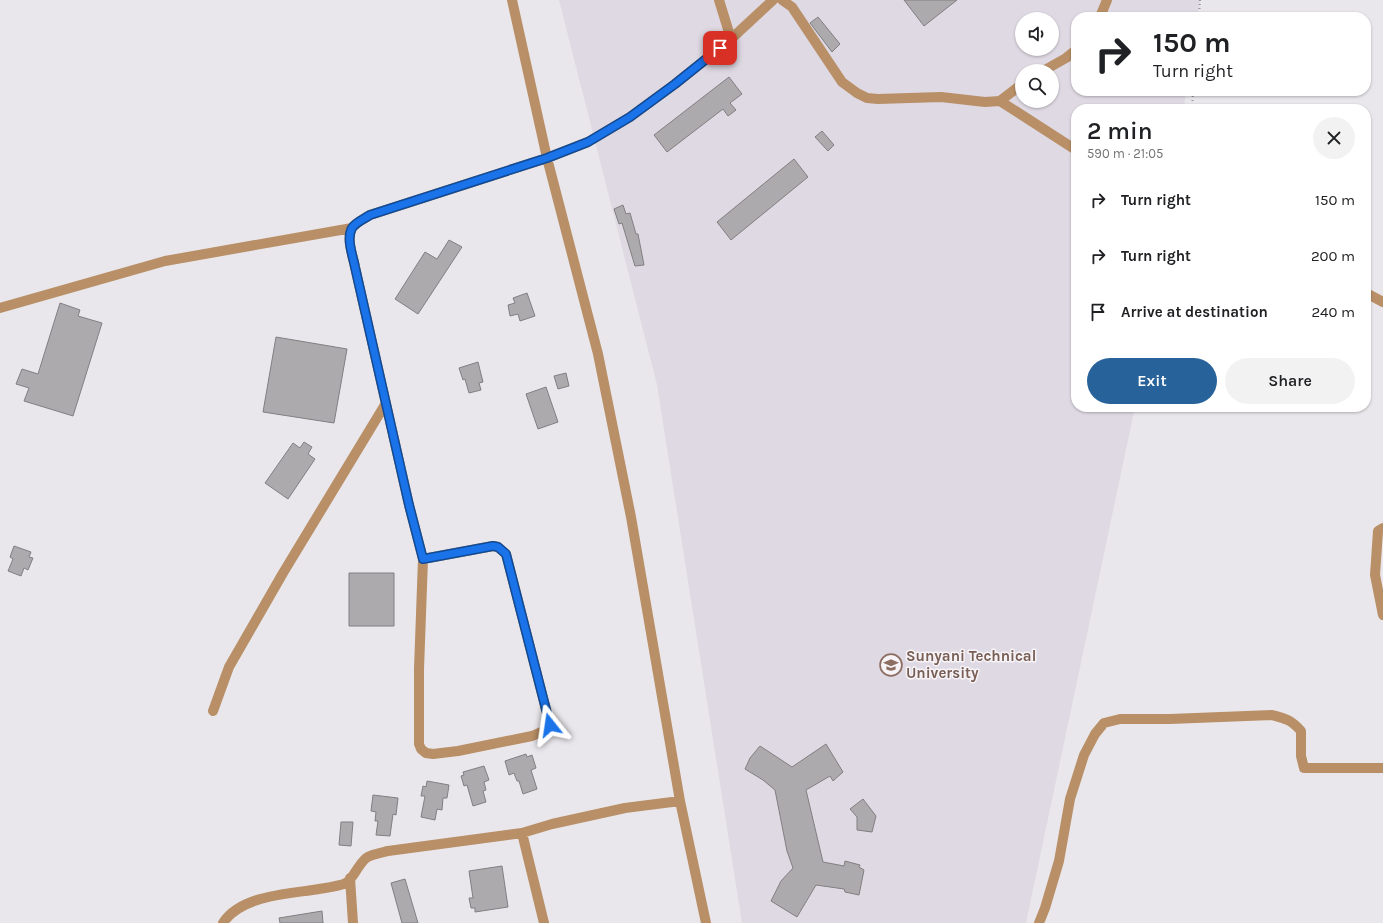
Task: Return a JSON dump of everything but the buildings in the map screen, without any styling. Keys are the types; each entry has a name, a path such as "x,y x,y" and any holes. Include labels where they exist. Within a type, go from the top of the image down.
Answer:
{"street":[{"path":"512,0 547,158 601,370 631,517 680,801 706,923"},
{"path":"719,0 731,39"},
{"path":"423,559 493,546 498,547 506,554 550,725 546,730 525,738 458,751 433,754 426,753 420,749 419,668 423,559 409,505 351,245 350,238 352,228 358,222 370,215 547,158 588,142 630,117 675,84 731,39 773,0"},
{"path":"782,0 792,7 842,82 867,98 941,97 985,102 1000,101 1015,89"},
{"path":"1102,12 1107,0"},
{"path":"1056,64 1071,54"},
{"path":"1000,101 1071,147"},
{"path":"0,308 165,261 352,228"},
{"path":"1371,296 1383,302"},
{"path":"213,711 229,667 287,566 386,403"},
{"path":"1383,528 1378,531 1375,575 1383,615"},
{"path":"1039,923 1059,860 1070,799 1084,755 1095,734 1104,723 1120,719 1272,716 1288,719 1301,731 1301,756 1304,768 1383,768"},
{"path":"222,923 234,910 247,903 280,895 328,888 346,883 362,860 371,855 388,851 522,833 552,824 625,808 680,801"},
{"path":"522,833 544,923"},
{"path":"350,878 353,923"}],"path":[{"path":"1199,12 1200,0"}],"shaded area":[{"name":"Sunyani Technical University","path":"559,0 1200,0 1199,12 1071,12 1071,96 1185,96 1185,104 1071,104 1071,412 1134,412 1026,923 742,923 657,385"}],"place":[{"name":"Sunyani Technical University","path":"891,665"}],"route":[{"path":"550,725 506,554 498,547 493,546 423,559 409,505 355,267 350,238 352,228 358,222 370,215 547,158 588,142 630,117 720,48"}]}
